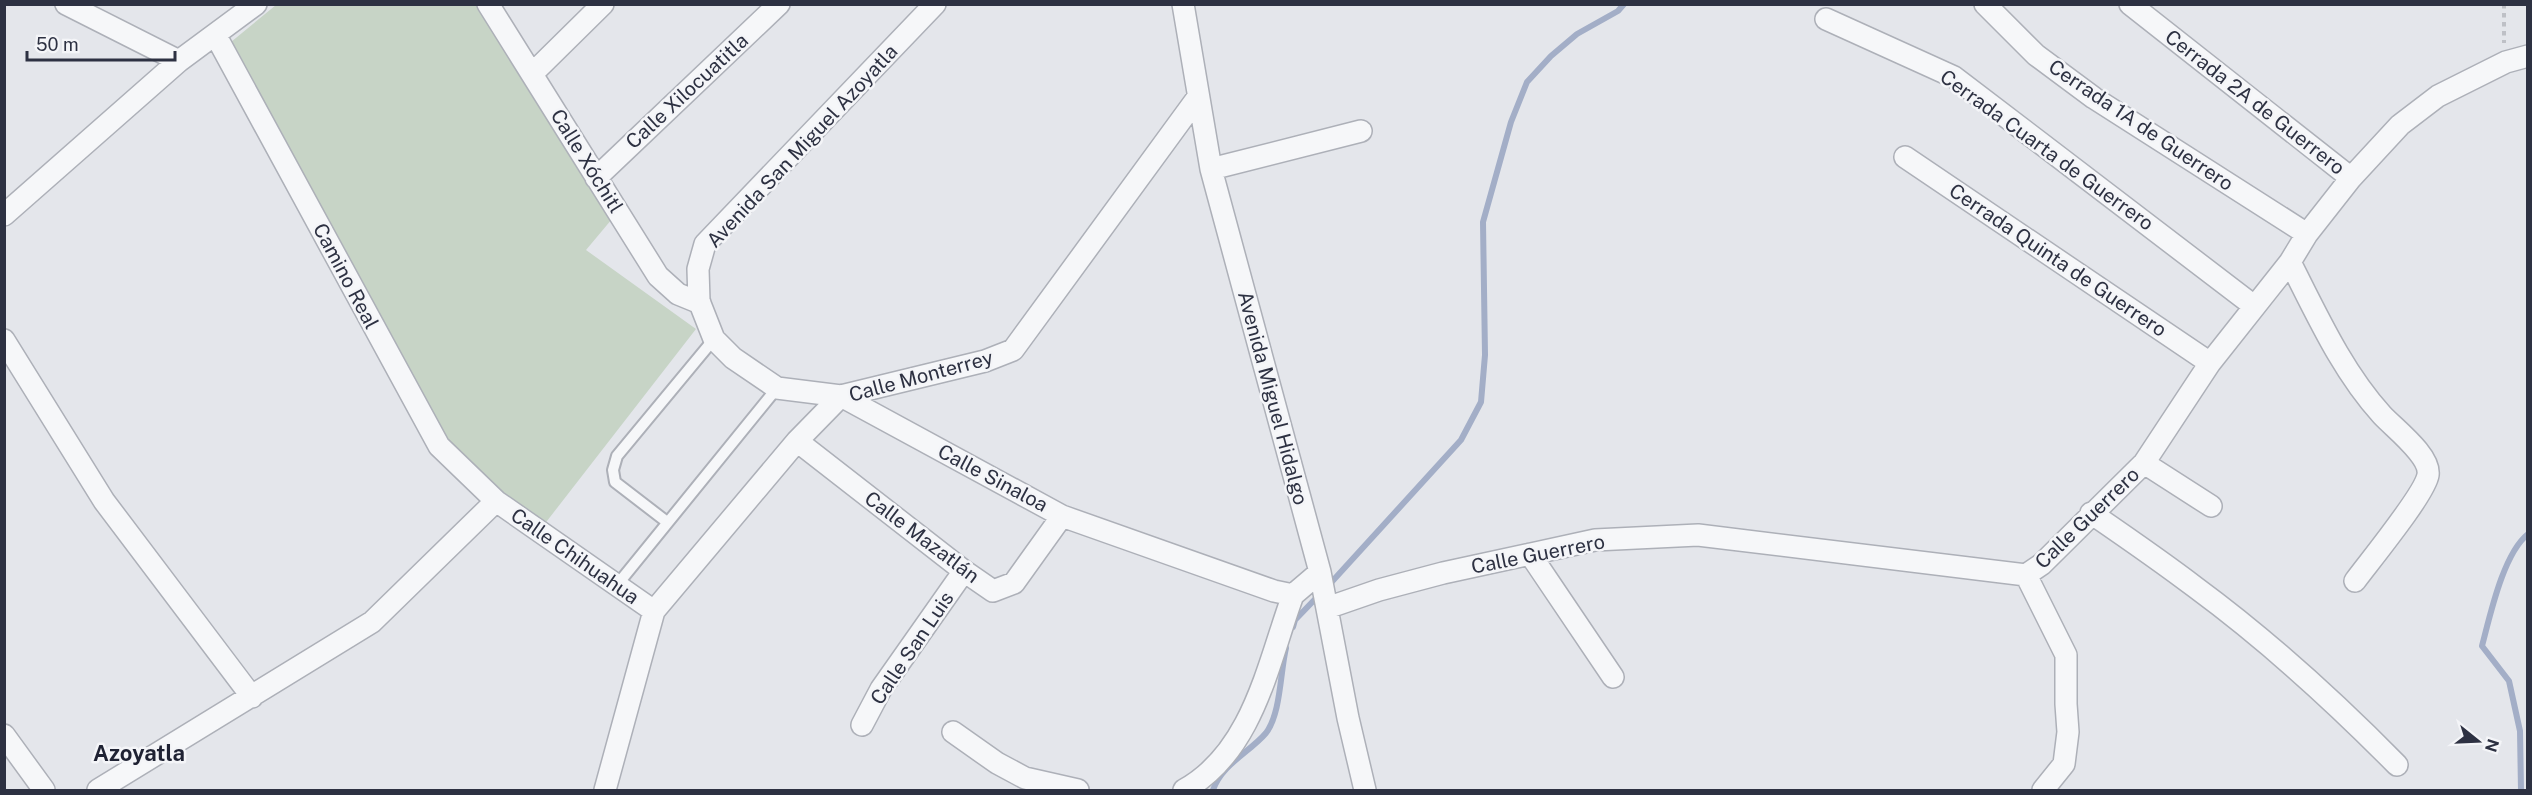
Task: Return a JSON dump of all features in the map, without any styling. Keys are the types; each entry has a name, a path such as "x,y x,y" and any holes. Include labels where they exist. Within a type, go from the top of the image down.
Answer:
{"street":[{"path":"66,4 179,61"},
{"path":"4,215 179,61 216,36 256,4"},
{"name":"Calle Xóchitl","path":"488,4 658,276 678,294 700,302"},
{"path":"532,74 603,4"},
{"name":"Calle Xilocuatitla","path":"596,178 779,4"},
{"name":"Avenida San Miguel Azoyatla","path":"700,302 698,269 705,244 935,4"},
{"name":"Avenida Miguel Hidalgo","path":"1184,4 1211,168 1320,572 1365,790"},
{"name":"Cerrada 1A de Guerrero","path":"1985,4 2036,55 2094,98 2307,234"},
{"name":"Cerrada 2A de Guerrero","path":"2130,4 2351,178"},
{"name":"Cerrada Cuarta de Guerrero","path":"1826,19 1954,77 2254,306"},
{"name":"Camino Real","path":"216,36 439,446 496,501"},
{"name":"Calle Guerrero","path":"1327,608 1379,590 1594,540 1698,535 2026,575 2042,564 2144,463 2210,363 2290,262 2307,234 2351,178 2400,125 2438,96 2518,59"},
{"name":"Calle Monterrey","path":"605,790 654,611 797,441 841,396 985,361 1013,350 1198,97"},
{"path":"1211,168 1361,131"},
{"name":"Cerrada Quinta de Guerrero","path":"1905,157 2210,363"},
{"path":"2290,262 2351,375 2378,411 2424,456 2428,474 2419,493 2355,581"},
{"name":"Calle Sinaloa","path":"700,302 714,339 733,358 777,388 841,396 1062,516 1248,582 1293,595"},
{"path":"4,340 104,501 252,697"},
{"name":"Calle Mazatlán","path":"797,441 993,591 1014,583 1062,516"},
{"path":"2144,463 2211,506"},
{"path":"98,790 372,622 496,501"},
{"name":"Calle Chihuahua","path":"496,501 654,611"},
{"path":"2091,513 2196,587 2283,657 2342,710 2397,765"},
{"path":"1530,554 1613,677"},
{"name":"Calle San Luis","path":"861,725 881,688 964,571"},
{"path":"1184,790 1196,784 1236,744 1264,681 1293,595 1320,572"},
{"path":"2026,575 2066,655 2068,732 2064,764 2043,790"},
{"path":"953,732 997,763 1024,778 1078,790"},
{"path":"4,735 44,790"}],"lane":[{"path":"667,522 615,482 613,470 617,456 714,339"},
{"path":"617,585 777,388"}],"path":[{"path":"2504,4 2503,32 2518,59"}],"green space":[{"path":"276,5 480,5 612,219 586,250 696,329 540,530 437,438 437,427 231,42"}],"waterway":[{"path":"1328,586 1461,440 1481,402 1485,355 1483,222 1511,122 1527,82 1551,56 1577,34 1618,11 1624,4"},
{"path":"2521,790 2520,731 2509,681 2482,646 2493,603 2505,570 2519,543 2528,534"},
{"path":"1293,627 1295,620 1320,594"},
{"path":"1213,790 1223,773 1259,740 1271,725 1275,715 1286,648"}],"district":[{"name":"Azoyatla","path":"139,753"}]}
